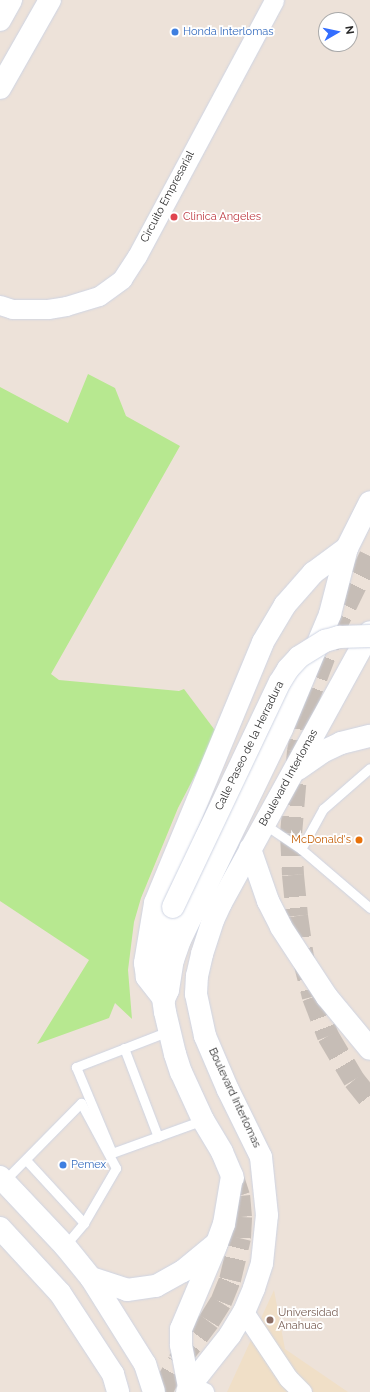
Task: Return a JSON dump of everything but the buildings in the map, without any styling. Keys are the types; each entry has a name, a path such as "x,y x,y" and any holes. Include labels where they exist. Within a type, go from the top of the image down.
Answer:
{"main road":[{"path":"0,20 11,0"},
{"path":"0,88 50,0"},
{"path":"164,999 168,990 173,960 180,940 282,729 330,614 347,548 370,502"},
{"path":"193,1390 181,1345 181,1330 224,1224 233,1177 222,1152 203,1120 179,1066 169,1031 164,999 147,977 145,963 155,903 262,642 285,605 313,573 347,548"},
{"name":"Boulevard Interlomas","path":"193,1390 244,1312 262,1263 268,1215 261,1157 256,1144 228,1090 205,1036 196,994 197,976 202,954 213,920 250,849 370,632"},
{"name":"Calle Paseo de la Herradura","path":"164,999 161,970 162,949 166,928 173,907 280,682 288,669 305,653 325,641 340,637 370,636"},
{"path":"290,777 305,763 322,752 340,743 370,736"},
{"path":"250,849 268,902 284,932 327,997 370,1049"},
{"path":"2,1179 65,1246 91,1278 145,1364 154,1392"},
{"path":"0,1228 60,1293 112,1374 118,1392"},
{"path":"91,1278 127,1290 156,1286 183,1271 217,1243"}],"street":[{"name":"Circuito Empresarial","path":"0,305 19,309 48,309 66,306 99,296 122,279 137,256 274,0"},
{"path":"244,1312 288,1378 302,1392"}],"lane":[{"path":"301,849 323,809 370,768"},
{"path":"264,824 301,849 370,908"},
{"path":"169,1031 76,1067 112,1153 203,1120"},
{"path":"124,1048 158,1137"},
{"path":"2,1179 26,1160 81,1103 116,1168 84,1223 65,1246"},
{"path":"26,1160 84,1223"}],"shaded area":[{"name":"Universidad Anahuac","path":"274,1290 285,1349 348,1392 227,1392"}],"green space":[{"path":"88,374 115,388 126,416 180,446 51,674 59,680 179,691 184,689 217,733 178,808 141,898 134,922 128,970 132,1019 115,1003 109,1018 37,1044 89,960 0,901 0,387 68,423"}],"tunnel":[{"path":"370,556 336,626 305,708 298,751 291,834 297,916 303,957 313,997 328,1036 354,1080 370,1100"},
{"path":"161,1392 178,1362 209,1321 221,1302 230,1280 240,1238 241,1217 239,1196 233,1178"}],"place":[{"name":"Honda Interlomas","path":"175,32"},
{"name":"Clinica Angeles","path":"174,217"},
{"name":"McDonald's","path":"359,840"},
{"name":"Pemex","path":"63,1165"},
{"name":"Universidad Anahuac","path":"270,1320"}]}
